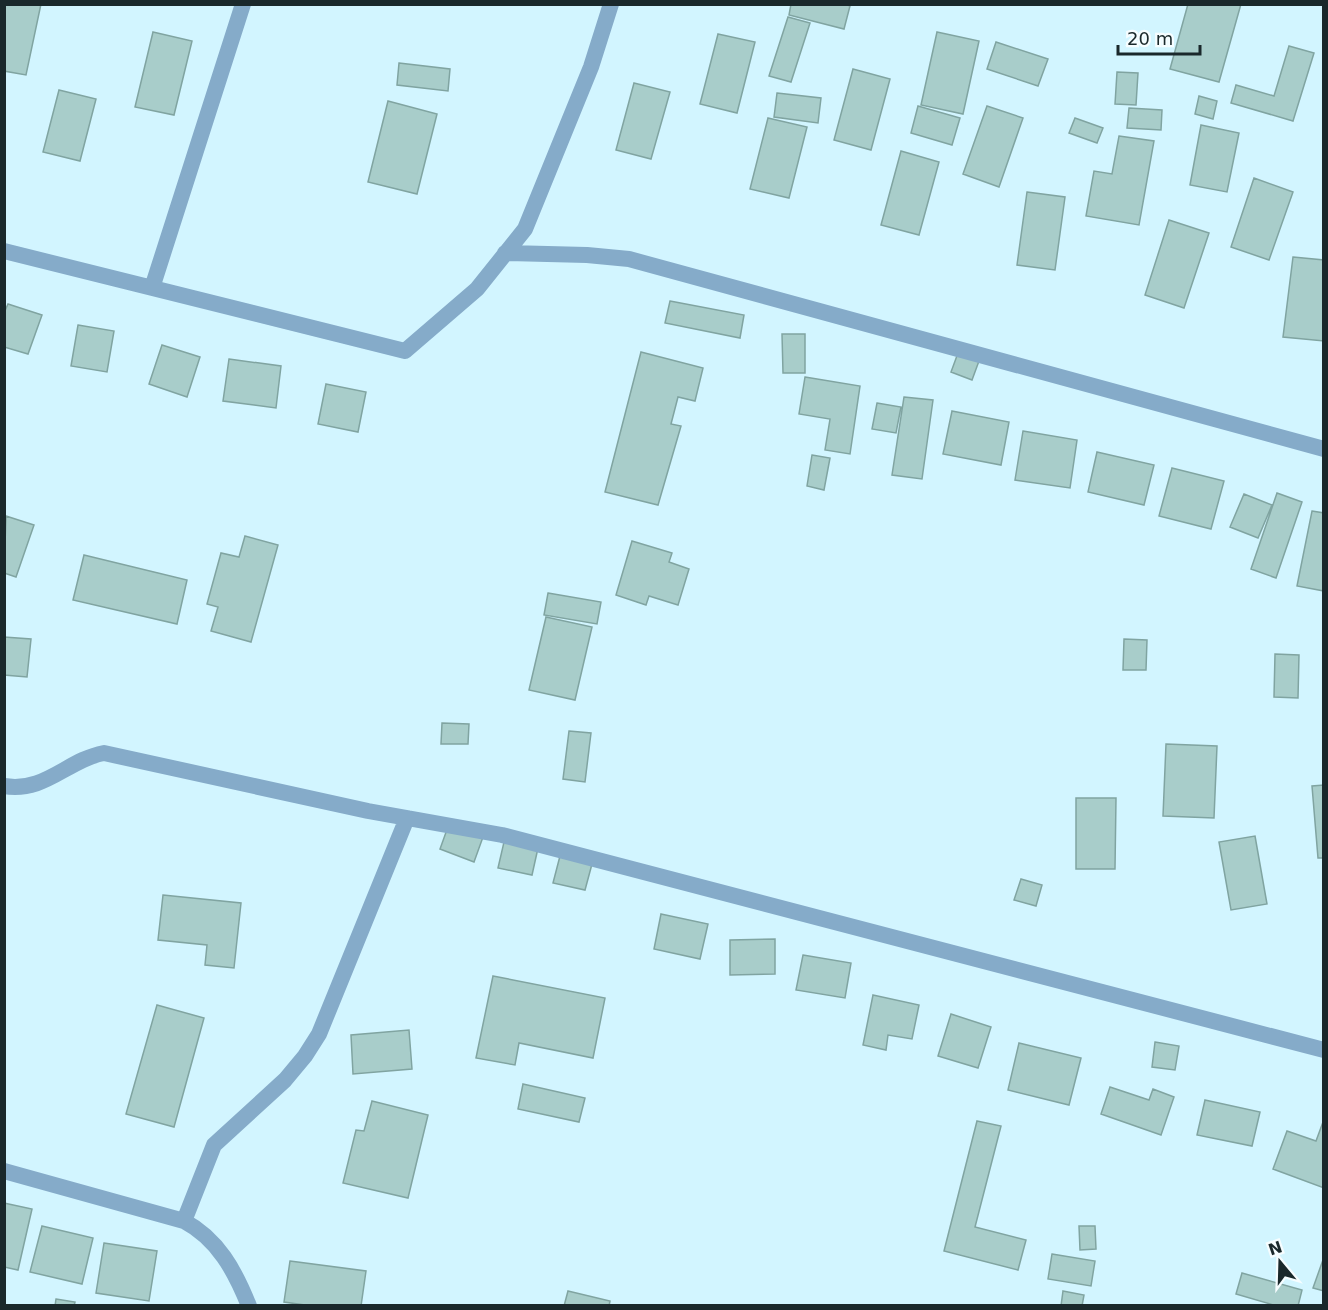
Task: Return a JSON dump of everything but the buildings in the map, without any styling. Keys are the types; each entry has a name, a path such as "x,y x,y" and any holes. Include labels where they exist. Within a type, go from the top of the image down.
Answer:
{"street":[{"path":"152,288 243,4"},
{"path":"4,251 405,351 477,289 525,229 591,67 611,4"},
{"path":"505,253 587,255 629,259 1323,449"},
{"path":"4,786 35,786 50,780 92,755 104,753 407,818 502,835 1323,1050"},
{"path":"184,1221 214,1145 285,1080 305,1056 319,1034 407,818"},
{"path":"4,1171 184,1221 199,1229 213,1242 239,1280 249,1305"}]}
